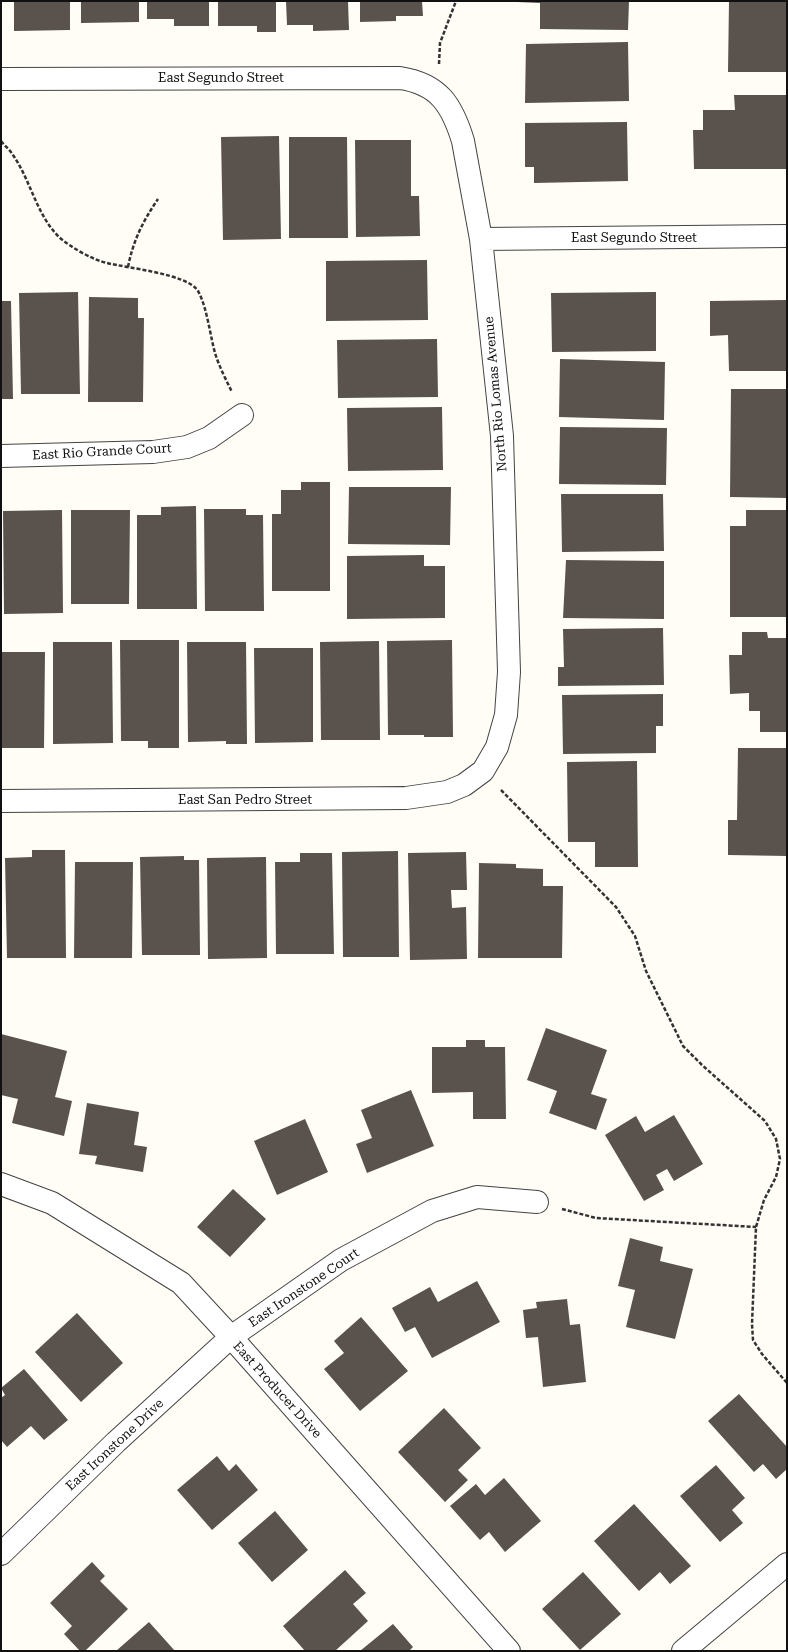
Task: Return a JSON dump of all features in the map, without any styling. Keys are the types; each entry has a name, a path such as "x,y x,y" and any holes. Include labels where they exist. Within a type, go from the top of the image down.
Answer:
{"street":[{"name":"East Segundo Street","path":"1,79 400,78 414,80 438,92"},
{"name":"North Rio Lomas Avenue","path":"438,92 459,126 463,141 481,239 502,436 508,672 506,715 497,747 483,771"},
{"name":"East Segundo Street","path":"481,239 787,236"},
{"name":"East Rio Grande Court","path":"1,456 152,452 187,447 209,438 242,415"},
{"name":"East San Pedro Street","path":"1,801 406,798 447,792 464,785 483,771"},
{"name":"East Producer Drive","path":"1,1184 52,1203 181,1283 509,1651"},
{"name":"East Ironstone Court","path":"231,1338 341,1260 432,1211 477,1198 537,1202"},
{"name":"East Ironstone Drive","path":"1,1554 116,1442 231,1338"},
{"path":"683,1651 787,1564"}],"path":[{"path":"438,92 440,43 456,1"},
{"path":"1,141 13,155 34,199 59,237 83,253 105,263 156,272 188,283 198,290 216,355 242,415"},
{"path":"128,267 136,236 144,219 158,199"},
{"path":"483,771 616,907 635,936 646,971 683,1046 765,1121 776,1139 780,1159 776,1178 764,1200 758,1216 756,1227 752,1324 753,1340 762,1354 787,1383"},
{"path":"537,1202 596,1218 756,1227"}],"building":[{"path":"14,1 70,1 70,30 14,31"},
{"path":"81,1 139,1 139,22 81,23"},
{"path":"147,1 209,1 209,26 174,26 174,19 147,19"},
{"path":"218,1 276,1 276,32 257,32 257,26 218,26"},
{"path":"286,1 348,1 349,30 313,31 313,25 287,25"},
{"path":"360,1 422,1 423,16 396,16 396,21 360,22"},
{"path":"517,1 629,1 628,30 540,29 540,3"},
{"path":"729,1 787,1 787,72 728,72"},
{"path":"628,42 629,101 525,103 526,44"},
{"path":"734,95 787,95 787,169 694,169 693,130 703,130 703,110 735,110"},
{"path":"627,122 628,181 534,183 534,167 525,167 525,123"},
{"path":"279,136 281,239 223,240 221,137"},
{"path":"289,137 347,137 348,238 289,238"},
{"path":"355,140 411,140 411,196 419,196 420,236 356,237"},
{"path":"427,260 428,320 326,321 326,261"},
{"path":"78,292 80,394 21,394 19,293"},
{"path":"656,292 656,351 552,352 551,293"},
{"path":"89,297 138,298 138,318 144,318 143,402 88,402"},
{"path":"786,300 787,371 729,371 728,335 710,336 710,301"},
{"path":"1,301 11,301 13,399 1,399"},
{"path":"437,339 438,397 338,398 337,340"},
{"path":"560,359 665,362 664,420 559,417"},
{"path":"731,389 787,389 787,498 730,497"},
{"path":"442,407 443,470 348,471 347,408"},
{"path":"560,427 667,428 666,485 559,484"},
{"path":"301,482 330,482 330,591 272,591 272,514 281,514 281,490 301,490"},
{"path":"349,487 451,487 450,545 348,544"},
{"path":"561,494 663,494 664,551 562,552"},
{"path":"196,506 197,609 137,609 137,515 161,515 161,507"},
{"path":"204,509 246,509 246,515 263,515 264,611 205,611"},
{"path":"62,510 63,613 4,614 3,511"},
{"path":"71,510 130,510 129,604 71,604"},
{"path":"746,510 787,510 787,617 730,617 730,526 746,526"},
{"path":"424,555 424,566 445,566 445,618 347,619 347,556"},
{"path":"566,560 664,561 664,619 563,618"},
{"path":"663,628 664,685 558,686 558,667 564,667 563,629"},
{"path":"742,632 767,632 768,638 787,638 787,732 760,732 760,711 749,711 749,693 730,694 729,655 742,655"},
{"path":"120,640 179,640 179,748 148,748 148,741 121,741"},
{"path":"452,640 453,737 388,735 387,641"},
{"path":"379,641 380,740 321,740 320,642"},
{"path":"53,642 112,642 113,743 53,744"},
{"path":"187,642 246,642 247,744 226,744 226,741 188,742"},
{"path":"254,648 313,648 313,742 255,743"},
{"path":"1,652 45,652 44,748 1,748"},
{"path":"663,694 663,726 656,726 656,753 563,754 562,695"},
{"path":"738,748 787,748 787,856 728,855 728,820 737,820"},
{"path":"637,761 638,867 595,867 595,842 568,842 567,762"},
{"path":"32,850 65,850 66,958 7,958 5,858 32,857"},
{"path":"398,851 399,957 343,957 342,852"},
{"path":"466,852 467,890 451,890 452,908 466,907 467,959 410,960 408,853"},
{"path":"300,853 332,853 334,954 276,954 275,862 300,862"},
{"path":"184,856 184,860 199,860 200,955 142,955 140,857"},
{"path":"266,857 267,958 208,959 207,858"},
{"path":"75,862 133,862 132,958 74,958"},
{"path":"479,863 516,864 516,868 543,869 543,886 563,886 562,958 478,958"},
{"path":"546,1028 607,1050 591,1094 607,1099 596,1130 549,1113 557,1091 527,1080"},
{"path":"1,1034 67,1051 55,1097 72,1101 64,1136 12,1123 18,1099 1,1095"},
{"path":"466,1040 485,1040 485,1047 505,1047 506,1119 473,1119 473,1092 432,1093 432,1047 466,1047"},
{"path":"411,1090 434,1146 367,1173 356,1144 372,1138 361,1110"},
{"path":"87,1103 139,1112 134,1145 147,1147 143,1172 95,1164 97,1156 79,1154"},
{"path":"674,1115 703,1164 674,1181 667,1169 656,1175 664,1190 644,1201 605,1135 636,1116 645,1132"},
{"path":"305,1119 328,1172 277,1195 254,1141"},
{"path":"233,1189 266,1219 230,1257 197,1227"},
{"path":"630,1238 663,1247 660,1261 693,1269 675,1339 626,1327 635,1290 618,1286"},
{"path":"477,1281 500,1322 432,1358 415,1327 405,1332 392,1308 430,1287 438,1302"},
{"path":"567,1299 570,1325 580,1324 586,1382 543,1387 538,1337 526,1338 523,1310 537,1308 536,1302"},
{"path":"77,1313 123,1363 81,1402 35,1352"},
{"path":"361,1317 408,1371 360,1411 324,1369 344,1353 334,1341"},
{"path":"24,1369 68,1420 44,1440 31,1426 7,1447 1,1440 1,1398 5,1395 1,1388"},
{"path":"739,1394 787,1447 787,1469 776,1479 763,1464 754,1472 708,1421"},
{"path":"444,1408 481,1448 458,1470 468,1480 445,1502 398,1452"},
{"path":"217,1456 229,1471 236,1464 258,1490 212,1530 177,1490"},
{"path":"716,1465 745,1498 732,1510 743,1523 720,1542 680,1496"},
{"path":"504,1478 541,1521 505,1552 489,1532 480,1540 450,1506 476,1484 485,1495"},
{"path":"634,1504 691,1566 670,1584 660,1572 639,1591 594,1541"},
{"path":"275,1511 308,1550 272,1582 238,1543"},
{"path":"92,1562 105,1576 100,1581 128,1609 85,1651 80,1651 64,1634 72,1626 50,1603"},
{"path":"345,1570 366,1593 353,1604 368,1621 335,1651 305,1651 283,1626"},
{"path":"583,1572 621,1614 580,1650 542,1609"},
{"path":"149,1622 175,1651 116,1651"},
{"path":"393,1624 413,1647 409,1651 360,1651"}]}
